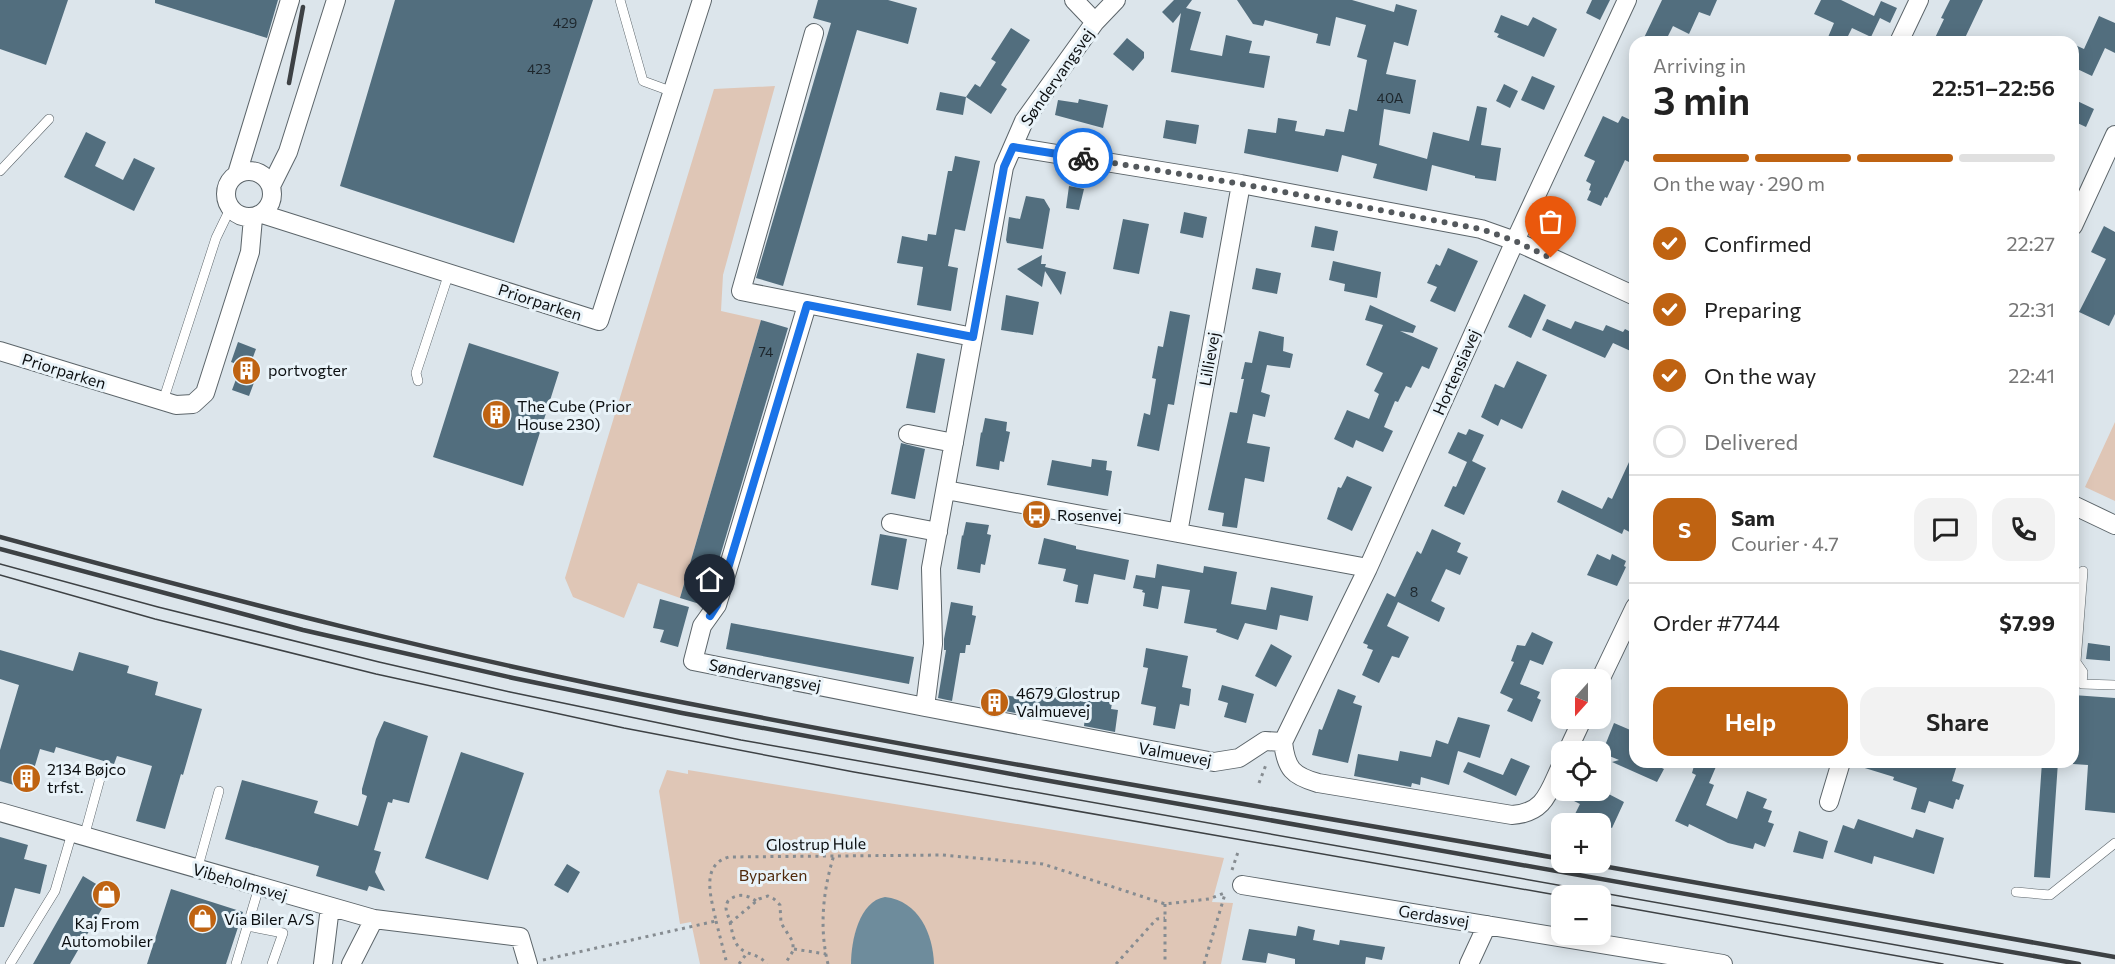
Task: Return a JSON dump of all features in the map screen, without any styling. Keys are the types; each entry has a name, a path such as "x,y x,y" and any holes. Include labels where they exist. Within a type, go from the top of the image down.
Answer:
{"street":[{"path":"237,174 290,0"},
{"path":"271,186 257,172 237,174 232,178 226,190 227,203 230,209 244,218 257,216 271,201 271,186 288,152 336,0"},
{"name":"Priorparken","path":"0,351 176,405 197,402 205,393 249,252 257,216 449,273 599,321 702,0"},
{"path":"1074,0 1095,22"},
{"name":"Søndervangsvej","path":"807,305 717,605 702,626 693,661 925,707 933,644 931,568 1004,167 1024,121 1095,22 1116,0"},
{"name":"Hortensiavej","path":"1283,742 1368,568 1515,241 1627,0"},
{"path":"1902,36 1919,0"},
{"path":"814,33 741,291 973,337"},
{"path":"2079,213 2115,135"},
{"path":"1013,147 1241,184 1481,229 1515,241 1629,294"},
{"name":"Lillievej","path":"1178,533 1241,184"},
{"path":"908,434 954,443"},
{"path":"946,490 1368,568"},
{"path":"2079,508 2115,525"},
{"path":"891,523 938,532"},
{"path":"1605,669 1629,620"},
{"name":"Valmuevej","path":"925,707 1214,762 1239,758 1265,741 1283,742"},
{"path":"1283,742 1285,760 1292,772 1302,779 1504,814 1527,813 1540,806 1551,785"},
{"path":"1828,802 1839,768"},
{"name":"Vibeholmsvej","path":"0,812 374,920 520,937 528,964"},
{"name":"Gerdasvej","path":"1234,880 1487,925 1623,956 1723,964"},
{"path":"323,964 330,907"},
{"path":"351,964 374,920"},
{"path":"1469,964 1487,925"}],"lane":[{"path":"621,0 643,81 673,92"},
{"path":"0,171 49,119"},
{"path":"163,401 216,238 230,209"},
{"path":"418,381 416,373 449,273"},
{"path":"2079,623 2083,571"},
{"path":"2079,667 2082,672 2082,684 2115,685"},
{"path":"10,964 55,891 101,775"},
{"path":"197,870 219,791"},
{"path":"2016,892 2050,895 2115,843"},
{"path":"236,964 259,887"},
{"path":"247,926 283,933 272,964"}],"path":[{"path":"1204,964 1225,893 1234,880 1238,852"},
{"path":"828,964 824,896 825,884 834,855"},
{"name":"Glostrup Hule","path":"716,921 710,876 716,864 724,858 942,855 1043,864 1165,904 1209,899 1225,893 1234,880"},
{"path":"756,901 741,895 730,899 725,909 734,940 747,953 757,955 766,964"},
{"path":"730,922 756,901 768,896 777,901 781,921 791,938 794,949 785,964"},
{"path":"1165,904 1165,964"},
{"path":"1116,964 1157,919 1165,918"},
{"path":"528,964 716,921 728,964"},
{"path":"794,949 826,954"},
{"path":"739,964 747,953"}],"green space":[{"path":"775,86 723,275 721,311 761,320 680,598 638,583 624,618 573,597 565,578 714,89"},
{"path":"2115,422 2115,501 2085,487"},
{"name":"Byparken","path":"667,770 688,774 688,770 1224,858 1212,902 1233,903 1221,964 700,964 691,922 680,924 659,791"}],"water":[{"path":"885,897 907,905 922,921 931,941 934,964 851,964 858,923 869,906"}],"building":[{"path":"0,0 68,0 46,65 0,49"},
{"path":"155,0 278,0 267,38 155,3"},
{"path":"395,0 593,0 514,243 340,186"},
{"path":"818,0 888,0 917,8 908,44 857,30 783,286 756,278 831,23 813,18"},
{"path":"1174,0 1192,0 1186,8 1201,12 1190,50 1222,56 1226,35 1252,41 1249,53 1270,56 1264,88 1171,72 1181,13 1173,23 1162,12"},
{"path":"1237,0 1352,0 1394,12 1396,4 1417,10 1408,46 1394,42 1386,74 1416,80 1410,114 1384,109 1379,145 1427,159 1433,132 1469,141 1477,106 1487,108 1481,145 1501,148 1496,181 1475,178 1475,176 1432,165 1427,191 1373,178 1377,164 1342,155 1338,172 1244,153 1248,129 1276,133 1278,118 1297,121 1295,131 1324,136 1326,129 1344,132 1349,109 1357,111 1367,60 1357,57 1366,25 1336,17 1330,46 1316,43 1318,34 1265,20 1263,26 1253,24"},
{"path":"1592,0 1610,0 1600,20 1586,13"},
{"path":"1662,0 1717,0 1710,16 1699,12 1689,34 1673,26 1668,36 1645,36"},
{"path":"1821,0 1841,0 1874,16 1881,1 1897,8 1890,23 1880,18 1871,36 1852,28 1848,36 1829,36 1834,23 1814,14"},
{"path":"1950,0 1983,0 1966,36 1936,36 1944,19 1941,18"},
{"path":"1501,15 1528,26 1533,17 1557,29 1544,57 1497,37 1499,34 1494,32"},
{"path":"2099,16 2115,23 2115,53 2105,48 2092,76 2079,70 2079,47 2084,49"},
{"path":"1011,28 1030,40 1001,85 1007,89 991,114 966,97 975,84 980,87 996,62 991,59"},
{"path":"1127,38 1144,52 1144,58 1133,71 1113,54"},
{"path":"1532,76 1555,86 1544,110 1521,100"},
{"path":"1504,84 1518,91 1510,108 1496,101"},
{"path":"940,92 966,97 963,115 936,110"},
{"path":"1079,99 1108,105 1103,128 1055,115 1058,100 1078,103"},
{"path":"2079,102 2094,109 2086,127 2079,124"},
{"path":"1603,116 1618,123 1622,116 1629,119 1629,162 1625,160 1601,206 1587,200 1591,184 1586,181 1595,161 1584,156"},
{"path":"1166,120 1199,125 1196,144 1163,138"},
{"path":"86,132 106,142 95,166 123,180 134,158 155,168 134,211 64,177"},
{"path":"955,156 980,161 965,231 955,229 948,266 958,268 951,311 917,305 923,267 897,263 902,236 927,241 928,234 936,235 948,171 952,171"},
{"path":"1069,186 1084,189 1079,210 1066,208"},
{"path":"1026,196 1044,199 1050,209 1043,249 1007,243 1006,240 1009,217 1020,219"},
{"path":"1184,212 1207,217 1203,238 1180,233"},
{"path":"1123,219 1149,224 1139,274 1113,269"},
{"path":"1315,226 1338,231 1334,251 1311,247"},
{"path":"2104,226 2115,232 2115,314 2109,326 2079,312 2106,259 2091,252"},
{"path":"1448,248 1478,261 1455,312 1430,301 1437,287 1427,283 1436,264 1440,266"},
{"path":"1042,255 1041,264 1046,264 1045,267 1066,272 1061,295 1045,271 1042,287 1017,269"},
{"path":"1333,261 1381,272 1377,298 1344,291 1345,284 1329,280"},
{"path":"1256,268 1281,273 1277,294 1252,289"},
{"path":"1524,294 1546,305 1531,338 1508,327"},
{"path":"1006,295 1039,302 1033,335 1001,330"},
{"path":"1370,305 1416,326 1413,333 1400,331 1438,348 1429,369 1422,366 1411,388 1406,386 1398,402 1395,401 1384,427 1393,431 1383,452 1356,440 1353,448 1334,439 1347,410 1369,419 1379,394 1374,391 1383,373 1366,365 1383,325 1365,320"},
{"path":"1170,311 1190,315 1174,405 1168,404 1159,451 1137,446 1144,413 1150,415 1156,379 1152,378 1158,346 1163,347"},
{"path":"1547,319 1571,329 1575,321 1603,331 1606,325 1623,332 1625,329 1629,331 1629,350 1613,343 1605,358 1542,330"},
{"path":"761,320 788,328 707,600 703,605 680,598"},
{"path":"1259,331 1284,337 1283,351 1293,354 1290,368 1267,365 1261,392 1270,395 1265,417 1253,414 1247,443 1270,447 1264,482 1245,478 1237,528 1222,526 1224,513 1208,510 1230,412 1237,413 1245,362 1252,363"},
{"name":"portvogter","path":"238,342 256,349 249,368 258,372 249,396 232,390 241,366 231,362"},
{"name":"The Cube (Prior House 230)","path":"469,343 559,372 523,486 433,457"},
{"path":"917,353 945,359 935,413 906,408"},
{"path":"1517,361 1547,375 1522,429 1501,419 1498,426 1481,417 1495,384 1504,388"},
{"path":"985,418 1007,422 1006,431 1010,432 1004,462 1000,461 999,470 976,466"},
{"path":"1469,429 1484,435 1472,461 1486,468 1464,515 1444,506 1453,486 1456,487 1467,462 1448,453 1458,432 1466,435"},
{"path":"901,443 925,449 915,499 891,494"},
{"path":"1092,459 1107,461 1106,470 1112,471 1108,496 1047,485 1052,460 1091,467"},
{"path":"1629,462 1629,532 1624,529 1622,534 1557,502 1562,490 1602,509 1608,497 1612,499"},
{"path":"1347,476 1372,487 1352,531 1327,519 1338,487 1341,488"},
{"path":"966,522 989,525 987,534 991,535 985,565 981,564 980,573 957,569"},
{"path":"1432,529 1461,543 1457,552 1468,557 1460,575 1446,569 1431,601 1445,608 1439,622 1398,602 1387,626 1409,637 1399,658 1392,656 1379,683 1362,675 1373,650 1367,648 1368,645 1363,643 1387,593 1395,597 1417,551 1421,554"},
{"path":"880,534 907,539 898,590 871,585"},
{"path":"1044,538 1076,546 1076,549 1129,560 1125,580 1094,574 1088,604 1075,602 1078,585 1063,581 1066,569 1038,564"},
{"path":"1597,554 1610,560 1612,554 1626,561 1624,566 1626,567 1617,586 1587,575"},
{"path":"1157,564 1203,573 1204,566 1237,572 1231,604 1266,610 1271,587 1313,596 1308,621 1280,615 1277,630 1245,623 1238,640 1216,632 1217,629 1184,623 1190,590 1162,586 1158,609 1143,606 1145,593 1142,592 1143,590 1133,588 1136,575 1155,578"},
{"path":"660,599 689,607 678,647 660,642 664,630 653,628"},
{"path":"951,602 973,606 972,615 976,616 970,645 966,645 965,653 960,653 952,701 938,698 946,650 944,650 944,639"},
{"path":"731,623 914,657 909,684 726,649"},
{"path":"1532,632 1553,642 1543,665 1530,660 1520,684 1540,692 1537,698 1541,700 1532,722 1507,711 1513,699 1500,693 1514,662 1511,661 1517,645 1525,646"},
{"path":"2088,643 2110,646 2110,661 2086,659"},
{"path":"1271,644 1292,656 1276,687 1255,676"},
{"path":"1146,648 1188,656 1182,687 1191,689 1189,706 1180,704 1175,729 1153,725 1156,707 1141,704 1148,668 1143,667"},
{"path":"0,650 73,671 79,652 129,666 127,673 158,682 155,695 202,709 165,829 136,821 152,766 117,756 114,764 56,747 54,753 40,749 28,789 0,781 0,750 19,685 0,679"},
{"path":"1222,685 1254,694 1246,723 1224,717 1228,703 1218,700"},
{"path":"1056,687 1113,697 1111,709 1118,710 1115,732 1084,726 1085,717 1043,709 1041,718 989,708 992,693 1022,698 1023,690 1054,696"},
{"path":"1338,689 1356,696 1353,703 1362,706 1348,763 1312,755 1319,729 1322,730"},
{"path":"2079,695 2115,698 2115,813 2085,810 2088,765 2079,764"},
{"path":"1458,717 1490,725 1480,758 1458,751 1449,785 1421,777 1420,785 1412,783 1411,787 1354,776 1358,754 1398,761 1400,751 1431,757 1436,740 1448,744"},
{"path":"384,721 428,736 409,803 393,799 392,803 388,802 374,850 381,852 375,872 385,891 369,886 367,891 316,876 319,866 225,839 242,780 318,801 314,813 358,826 367,796 362,794 362,789 376,739"},
{"path":"1614,723 1629,729 1629,768 1664,769 1657,782 1612,762 1619,760 1611,757 1611,741 1607,741"},
{"path":"461,752 524,773 488,880 425,858"},
{"path":"1511,758 1530,766 1516,796 1463,772 1468,762 1503,775"},
{"path":"1693,768 1715,768 1709,783 1714,785 1706,805 1737,819 1747,791 1767,799 1763,808 1772,811 1768,822 1774,824 1765,847 1755,843 1753,849 1728,843 1689,824 1688,827 1675,821 1696,775 1692,773"},
{"path":"1865,768 1956,768 1952,781 1964,785 1953,809 1929,801 1925,813 1911,809 1917,788 1893,780 1894,777"},
{"path":"2042,768 2058,768 2050,878 2034,877"},
{"path":"1611,795 1624,802 1612,828 1611,813 1576,813 1580,804 1574,801 1611,801"},
{"path":"1858,819 1913,838 1916,829 1944,838 1934,874 1874,856 1872,864 1834,852 1843,825 1854,829"},
{"path":"1799,831 1828,841 1823,859 1793,852"},
{"path":"0,837 28,845 24,859 47,865 40,894 15,888 4,927 0,927"},
{"path":"567,864 580,872 568,893 554,885"},
{"path":"83,876 111,893 70,964 33,964"},
{"path":"171,889 243,912 226,964 147,964"},
{"path":"1298,926 1315,930 1313,940 1339,945 1340,940 1385,947 1382,960 1366,957 1365,964 1295,964 1295,959 1268,953 1266,963 1242,960 1249,929 1296,936"}],"tram line":[{"path":"0,564 158,607 379,662 741,740 2003,964"},
{"path":"0,575 155,619 376,674 624,728 854,772 1551,894"},
{"path":"1611,905 1943,964"}],"railway":[{"path":"289,83 303,7"},
{"path":"0,537 170,583 427,647 686,703 904,744 1551,857"},
{"path":"0,549 303,630 513,678 682,713 1033,778 2079,964"},
{"path":"1611,868 2115,957"}],"way so far":[{"path":"1083,158 1241,184 1481,229 1515,241 1551,258"}],"place":[{"name":"portvogter","path":"247,370"},
{"name":"The Cube (Prior House 230)","path":"496,415"},
{"name":"Rosenvej","path":"1036,515"},
{"name":"4679 Glostrup Valmuevej","path":"995,702"},
{"name":"2134 Bøjco trfst.","path":"26,778"},
{"name":"Kaj From Automobiler","path":"107,895"},
{"name":"Via Biler A/S","path":"203,919"}],"route":[{"path":"710,616 717,605 807,305 973,337 1004,167 1013,147 1083,158"}]}
